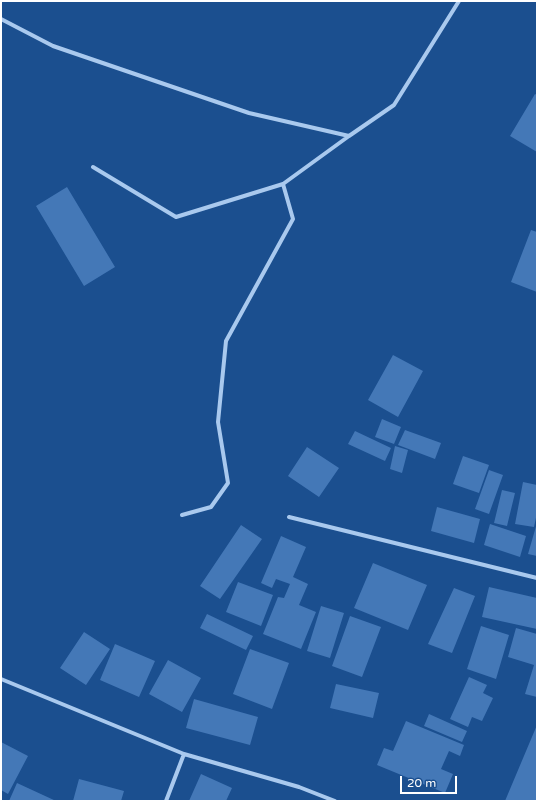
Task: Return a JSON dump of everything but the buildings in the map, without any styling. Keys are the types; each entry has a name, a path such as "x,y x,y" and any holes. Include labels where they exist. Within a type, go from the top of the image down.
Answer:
{"street":[{"path":"93,167 176,217 283,184 394,105 459,1"},
{"path":"1,19 53,46 241,110 349,136"},
{"path":"182,515 211,507 228,483 218,422 226,341 293,219 283,184"},
{"path":"289,518 537,578"},
{"path":"1,679 184,754 299,787 335,801"},
{"path":"166,801 184,754"}]}
